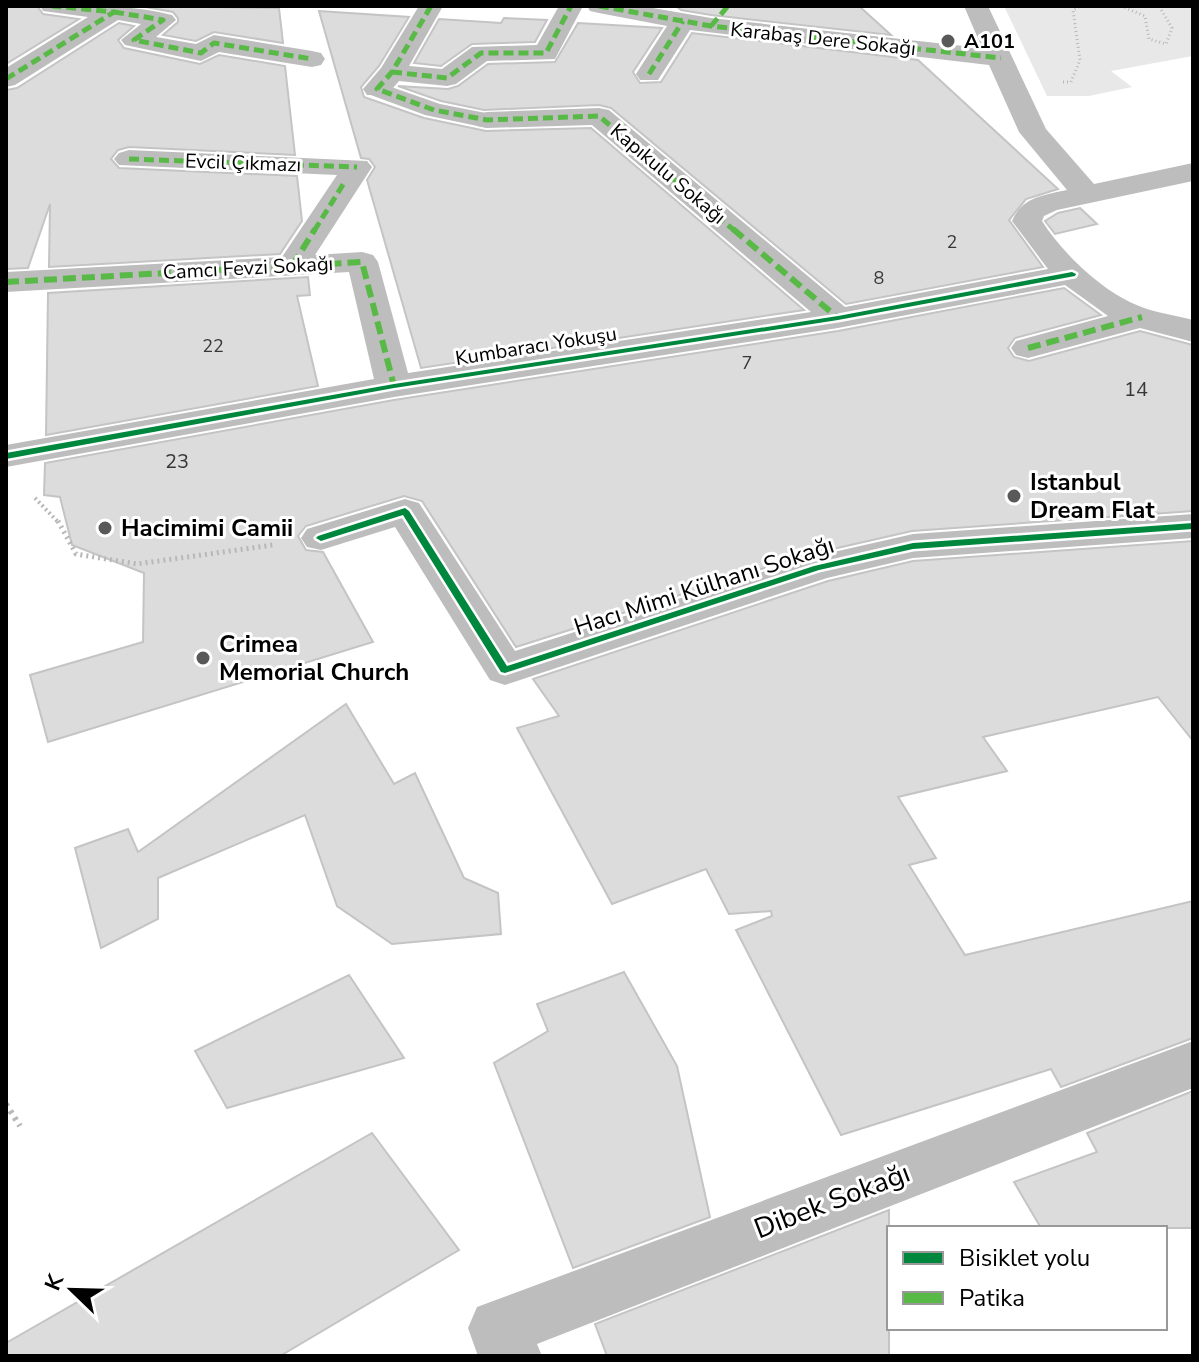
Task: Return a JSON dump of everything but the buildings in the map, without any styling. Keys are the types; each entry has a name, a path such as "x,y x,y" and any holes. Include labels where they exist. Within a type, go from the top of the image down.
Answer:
{"street":[{"path":"52,6 163,20 134,40 201,53 214,43 312,59"},
{"path":"384,80 431,6"},
{"path":"384,80 447,78 481,53 546,53 571,6"},
{"name":"Karabaş Dere Sokağı","path":"599,6 711,26 1001,58"},
{"path":"711,26 728,6"},
{"path":"976,6 1033,132 1085,192"},
{"path":"6,79 114,12"},
{"path":"649,74 683,21"},
{"name":"Kapıkulu Sokağı","path":"384,80 434,110 487,120 599,116 838,318"},
{"name":"Evcil Çıkmazı","path":"129,159 357,167 292,266"},
{"path":"1193,194 1181,174 1085,192 1048,203 1031,211 1027,221 1033,233 1072,274 1125,312 1193,332"},
{"name":"Camcı Fevzi Sokağı","path":"6,282 362,262 394,386"},
{"name":"Kumbaracı Yokuşu","path":"6,456 394,386 838,318 1072,274"},
{"path":"1028,348 1142,317"},
{"name":"Hacı Mimi Külhanı Sokağı","path":"321,538 405,511 505,670 817,568 913,546 1193,526"},
{"name":"Dibek Sokağı","path":"510,1356 499,1328 1193,1064"}],"path":[{"path":"1060,82 1071,82 1080,60 1073,10 1080,6"},
{"path":"1121,6 1145,16 1149,39 1166,44 1172,28 1159,6"},
{"path":"29,494 52,508 62,533 76,554 105,561 137,564 321,538"},
{"path":"6,1104 20,1126"}],"shaded area":[{"path":"1004,6 1193,6 1193,56 1111,71 1132,87 1089,96 1047,96"}],"marked path":[{"path":"6,79 114,12 52,6"},
{"path":"431,6 392,72 377,89 434,110 487,120 599,116 838,318"},
{"path":"392,72 447,78 481,53 546,53 571,6"},
{"path":"599,6 711,26 1001,58"},
{"path":"711,26 728,6"},
{"path":"114,12 163,20 134,40 201,53 214,43 312,59"},
{"path":"649,74 683,21"},
{"path":"129,159 357,167"},
{"path":"292,266 344,183"},
{"path":"6,282 362,262 394,386"},
{"path":"1028,348 1142,317"}],"cycle path":[{"path":"6,456 394,386 838,318 1072,274"},
{"path":"321,538 405,511 505,670 817,568 913,546 1193,526"}],"place":[{"name":"A101","path":"948,41"},
{"name":"Istanbul Dream Flat","path":"1014,496"},
{"name":"Hacimimi Camii","path":"105,528"},
{"name":"Crimea Memorial Church","path":"203,658"}]}
